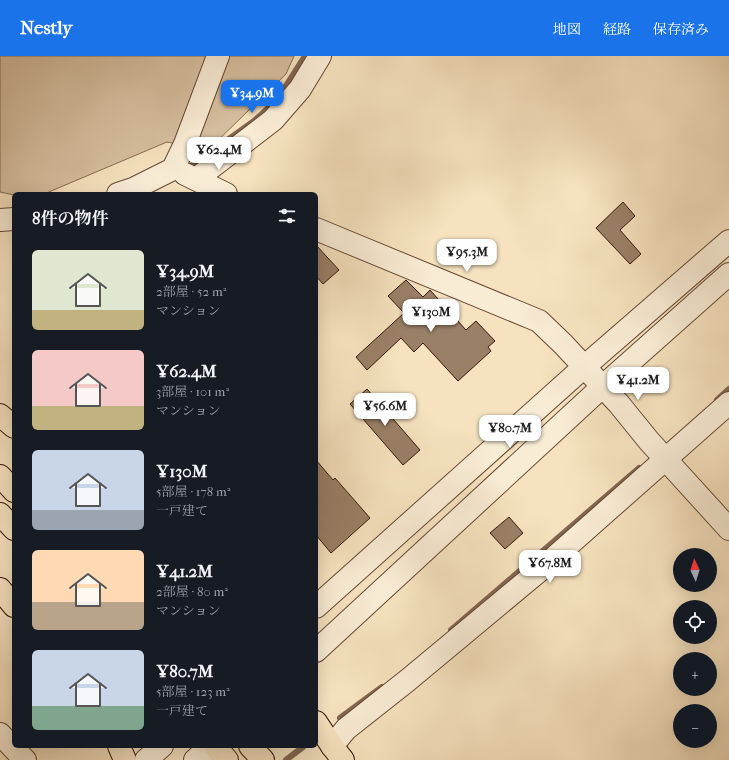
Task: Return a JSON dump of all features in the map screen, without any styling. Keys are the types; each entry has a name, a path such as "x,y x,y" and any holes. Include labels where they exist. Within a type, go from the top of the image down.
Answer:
{"highway":[{"path":"0,415 12,425"},
{"path":"0,476 12,488"},
{"path":"0,514 12,527"},
{"path":"0,589 12,604"},
{"path":"318,725 337,753"},
{"path":"120,748 125,760"},
{"path":"217,748 228,760"},
{"path":"252,748 263,760"}],"street":[{"path":"124,192 173,169 185,144 218,56"},
{"path":"196,179 273,120 300,89 320,56"},
{"path":"173,169 222,192"},
{"path":"0,220 12,220"},
{"path":"318,230 539,321 563,344 619,404 649,441 729,529"},
{"path":"318,605 584,367 729,241"},
{"path":"318,649 602,386 729,274"},
{"path":"337,753 346,728 408,680 539,571 729,403"},
{"path":"0,734 12,746"},
{"path":"13,748 25,760"},
{"path":"146,760 160,748"},
{"path":"195,760 209,748"}],"shaded area":[{"path":"0,56 294,56 286,74 208,150 167,142 49,192 12,192 12,195 0,192"}],"building":[{"path":"623,202 635,216 620,230 641,254 630,264 596,228"},
{"path":"318,247 339,270 323,284 318,278"},
{"path":"406,280 423,297 430,290 466,330 476,321 495,341 488,347 491,351 458,381 423,343 414,352 401,338 367,370 356,357 404,313 388,296"},
{"path":"367,389 420,450 403,465 350,404"},
{"path":"318,462 333,480 335,478 370,518 331,553 318,537"},
{"path":"509,517 523,533 505,549 490,533"}],"waterway":[{"path":"187,169 254,121 277,100 305,56"},
{"path":"717,400 729,389"},
{"path":"451,630 639,468"},
{"path":"340,718 382,687"},
{"path":"286,760 302,748"}]}
